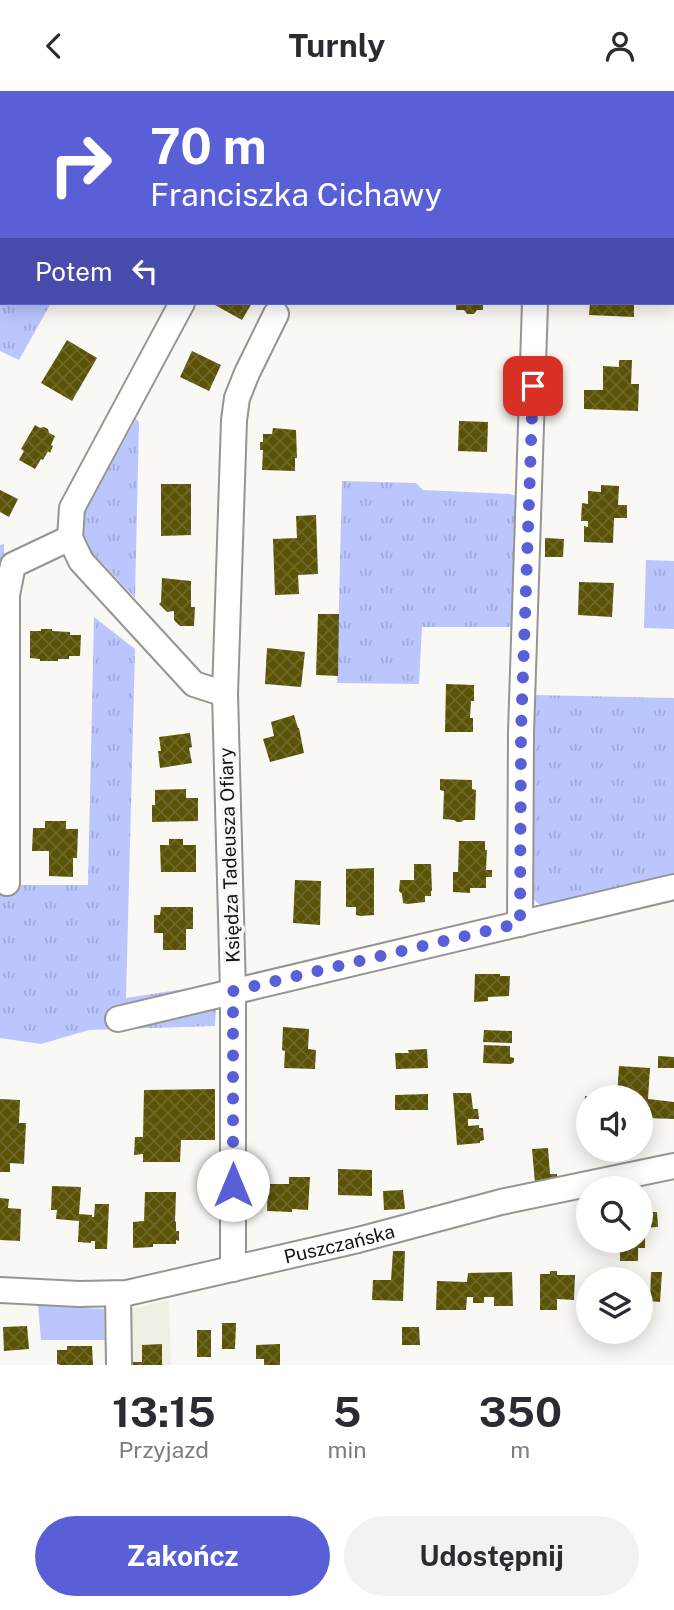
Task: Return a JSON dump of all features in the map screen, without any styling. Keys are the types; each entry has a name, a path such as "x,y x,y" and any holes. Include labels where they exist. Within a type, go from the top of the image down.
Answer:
{"street":[{"path":"181,305 72,508 70,538 81,561 194,684 225,694"},
{"path":"520,923 521,732 535,305"},
{"name":"Księdza Tadeusza Ofiary","path":"233,1269 233,991 225,694 234,420 237,398 276,314"},
{"path":"7,883 8,595 13,565 70,538"},
{"path":"118,1019 674,887"},
{"name":"Puszczańska","path":"0,1290 127,1293 358,1240 501,1202 674,1166"},
{"path":"118,1294 119,1365"}],"shaded area":[{"path":"169,1300 171,1365 106,1365 104,1309 136,1308"}],"green space":[{"path":"0,305 50,305 19,360 0,351"},
{"path":"136,419 139,422 135,598 88,548 80,531 82,518"},
{"path":"342,481 416,483 423,490 510,494 521,498 516,625 422,627 419,684 337,683"},
{"path":"4,544 2,885 88,885 94,617 135,649 126,998 217,984 215,1026 89,1030 41,1044 0,1038 0,545"},
{"path":"646,560 674,561 674,629 644,628"},
{"path":"534,695 674,698 674,878 544,907 529,893"},
{"path":"38,1305 104,1309 105,1340 41,1340"}],"building":[{"path":"215,305 251,305 242,320"},
{"path":"456,305 483,305 483,310 477,310 474,314 456,310"},
{"path":"590,305 634,305 634,317 589,315"},
{"path":"67,340 97,358 72,401 41,383"},
{"path":"192,351 221,365 209,391 180,377"},
{"path":"619,360 632,360 631,384 639,384 638,411 584,409 584,390 603,390 603,366 619,367"},
{"path":"459,421 488,422 487,452 458,451"},
{"path":"35,425 48,429 49,433 55,436 50,453 48,451 35,469 19,460 24,451 21,449"},
{"path":"273,428 296,430 295,471 262,470 263,450 260,450 260,442 263,442 263,434 272,434"},
{"path":"161,484 191,484 191,535 161,536"},
{"path":"601,485 619,486 618,505 627,505 627,518 614,518 613,543 584,542 584,526 588,527 588,521 581,521 582,503 588,504 588,491 601,492"},
{"path":"0,490 18,499 9,517 0,512"},
{"path":"316,515 318,574 298,575 299,594 275,595 273,539 297,538 296,516"},
{"path":"545,538 564,539 563,557 545,557"},
{"path":"162,578 191,581 191,607 195,607 194,626 180,626 174,620 174,611 167,612 159,604"},
{"path":"579,582 614,583 612,617 578,615"},
{"path":"318,614 339,614 338,676 316,675"},
{"path":"41,629 81,635 80,656 69,656 69,659 58,661 30,658 30,631"},
{"path":"267,648 305,652 301,687 265,684"},
{"path":"446,684 474,685 470,718 473,718 473,732 445,732"},
{"path":"294,715 304,753 270,762 263,739 274,736 271,722"},
{"path":"190,733 192,763 160,768 159,737"},
{"path":"440,779 472,780 472,789 476,790 475,820 457,822 443,819 444,791 440,790"},
{"path":"186,789 186,798 198,798 198,821 152,822 155,790"},
{"path":"45,821 66,821 66,829 78,829 73,877 49,876 49,851 32,851 33,828 45,828"},
{"path":"169,839 183,839 183,845 196,845 196,872 161,872 160,845 169,845"},
{"path":"459,841 485,841 486,870 492,870 492,877 486,877 486,888 470,888 470,893 453,892 453,872 458,872"},
{"path":"414,864 431,864 432,891 431,896 425,896 425,902 407,904 403,903 399,891 400,880 414,880"},
{"path":"374,868 374,915 356,915 356,907 346,907 346,869"},
{"path":"295,880 321,881 320,925 293,923"},
{"path":"161,907 193,907 193,929 186,929 186,950 163,950 163,933 154,933 154,915 160,915"},
{"path":"475,974 510,976 509,996 488,997 488,1001 474,1002"},
{"path":"283,1027 309,1029 308,1049 316,1050 315,1069 284,1068"},
{"path":"484,1030 512,1031 512,1043 483,1042"},
{"path":"484,1045 510,1046 510,1057 514,1058 514,1062 483,1063"},
{"path":"427,1049 428,1068 396,1069 395,1053"},
{"path":"658,1056 674,1057 674,1068 658,1068"},
{"path":"619,1066 650,1068 649,1085 618,1085"},
{"path":"215,1089 215,1140 181,1140 180,1162 143,1162 143,1154 134,1155 135,1137 143,1137 144,1090"},
{"path":"453,1093 471,1093 473,1109 478,1109 479,1119 468,1119 468,1126 479,1125 479,1128 483,1128 484,1140 480,1143 457,1145"},
{"path":"428,1094 428,1110 395,1110 395,1095"},
{"path":"0,1099 20,1100 19,1123 26,1123 24,1164 10,1163 10,1172 0,1172"},
{"path":"653,1100 674,1102 674,1119 653,1118"},
{"path":"548,1148 550,1174 557,1174 557,1181 535,1183 532,1149"},
{"path":"338,1169 372,1170 372,1196 338,1195"},
{"path":"289,1177 310,1177 308,1210 267,1211 268,1184 289,1184"},
{"path":"52,1186 81,1187 79,1214 94,1217 95,1204 109,1204 107,1249 95,1249 95,1241 78,1242 79,1221 56,1219 57,1210 51,1210"},
{"path":"403,1190 405,1209 384,1210 383,1191"},
{"path":"145,1192 176,1192 175,1221 179,1241 176,1240 176,1244 153,1244 153,1247 133,1248 133,1222 144,1221"},
{"path":"0,1198 9,1199 8,1208 21,1209 20,1241 0,1240"},
{"path":"653,1212 657,1212 658,1227 653,1227"},
{"path":"393,1251 405,1251 403,1301 372,1300 373,1280 391,1280"},
{"path":"620,1253 638,1253 638,1261 620,1261"},
{"path":"550,1271 557,1271 557,1275 575,1275 574,1300 557,1299 557,1310 540,1310 540,1274 550,1274"},
{"path":"512,1272 513,1306 494,1306 494,1297 484,1297 484,1303 473,1303 473,1297 467,1297 466,1310 436,1310 437,1281 467,1282 468,1273"},
{"path":"653,1272 662,1272 660,1302 653,1301"},
{"path":"222,1323 236,1323 235,1349 222,1349"},
{"path":"27,1326 29,1349 4,1351 3,1327"},
{"path":"402,1327 419,1327 420,1345 402,1345"},
{"path":"197,1330 211,1330 211,1357 197,1357"},
{"path":"162,1344 162,1365 129,1365 129,1362 142,1362 142,1345"},
{"path":"280,1344 280,1365 264,1365 264,1359 256,1359 256,1345"},
{"path":"67,1346 92,1346 93,1365 57,1364 57,1350 67,1350"}],"route":[{"path":"233,1185 233,991 520,923 521,732 533,386"}]}
